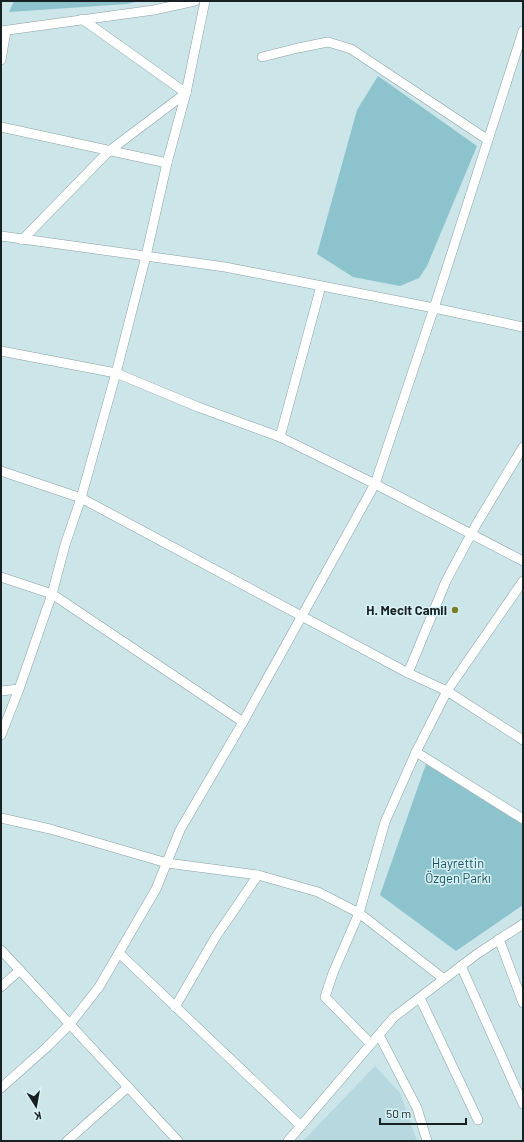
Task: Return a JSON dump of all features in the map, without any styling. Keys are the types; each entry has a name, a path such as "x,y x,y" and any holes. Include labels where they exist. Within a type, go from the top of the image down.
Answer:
{"street":[{"path":"1,60 4,31 154,10 192,1"},
{"path":"1,735 19,689 52,594 116,373 146,256 167,163 186,93 205,1"},
{"path":"82,19 186,93"},
{"path":"1,1088 47,1048 70,1024 98,987 156,889 180,830 243,722 375,484 434,308 523,31"},
{"path":"262,57 328,42 351,49 488,140"},
{"path":"22,240 109,151 186,93"},
{"path":"1,127 167,163"},
{"path":"1,236 225,267 523,327"},
{"path":"280,437 321,286"},
{"path":"1,351 116,373 198,407 280,437 375,484 523,561"},
{"path":"408,673 446,581 471,535 523,447"},
{"path":"1,471 81,498 408,673 447,691 523,739"},
{"path":"1,577 52,594 243,722"},
{"path":"371,1044 325,997 333,973 359,913 385,822 416,752 447,691 523,581"},
{"path":"1,691 19,689"},
{"path":"416,752 523,819"},
{"path":"1,818 50,829 167,863 258,875 318,892 359,913 444,979"},
{"path":"176,1006 215,938 258,875"},
{"path":"288,1141 394,1017 460,966 523,924"},
{"path":"499,939 523,1003"},
{"path":"1,950 178,1141"},
{"path":"119,952 301,1126"},
{"path":"460,966 522,1099"},
{"path":"1,987 20,970"},
{"path":"420,998 478,1120"},
{"path":"379,1035 417,1108 427,1141"},
{"path":"67,1141 128,1087"}],"shaded area":[{"path":"375,1066 400,1093 417,1141 303,1141"}],"green space":[{"path":"14,1 139,1 127,4 9,12"},
{"path":"378,76 477,146 427,266 419,278 400,286 353,277 317,254 357,110"},
{"name":"Hayrettin Özgen Parkı","path":"426,764 523,825 523,905 456,951 380,895"}],"place":[{"name":"H. Mecit Camii","path":"455,610"}]}
